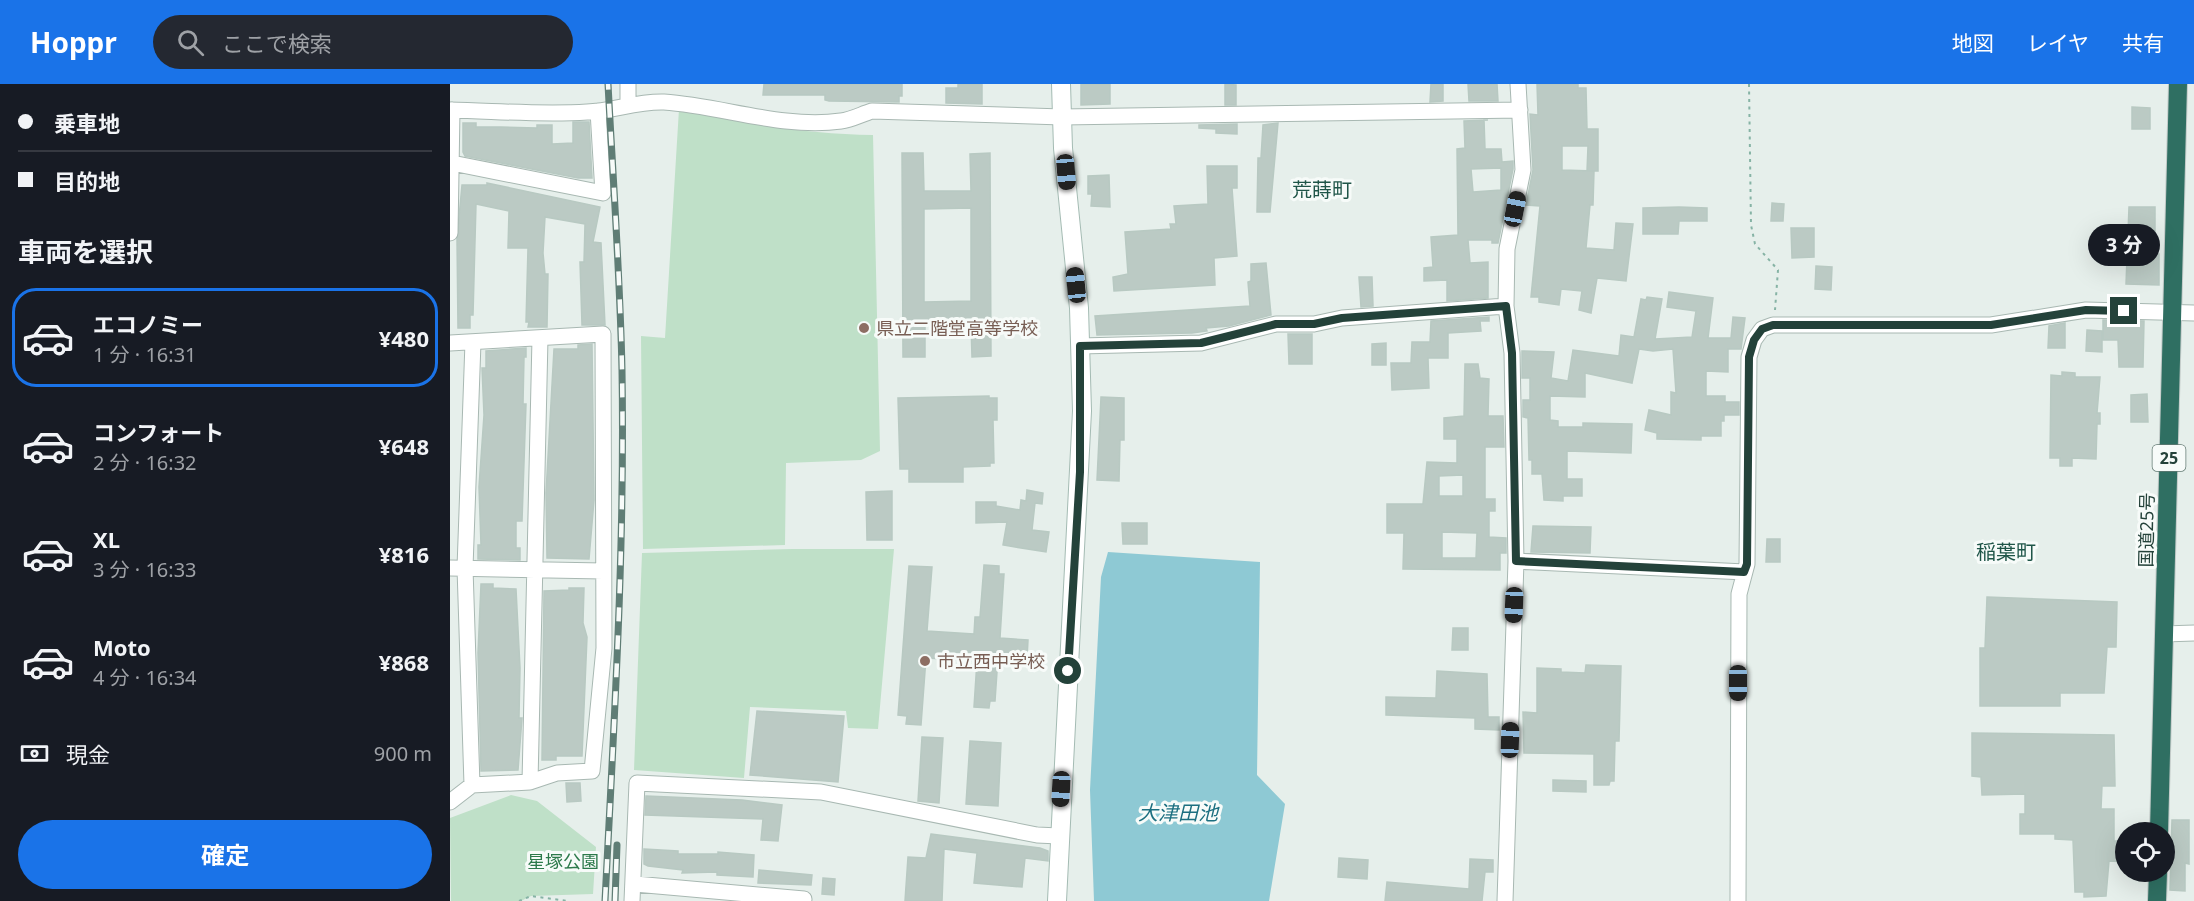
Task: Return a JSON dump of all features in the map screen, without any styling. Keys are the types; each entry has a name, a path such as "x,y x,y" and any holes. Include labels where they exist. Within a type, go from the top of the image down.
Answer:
{"highway":[{"name":"国道25号","path":"2159,822 2178,84"},
{"path":"2157,901 2158,882"}],"street":[{"path":"628,84 628,105"},
{"path":"1057,901 1080,472 1080,346 1061,84"},
{"path":"1505,901 1516,561 1512,353 1506,306 1508,249 1523,170 1518,84"},
{"path":"450,233 451,110 528,115 598,111 662,102 742,115 820,123 844,121 872,111 1062,117 1520,110"},
{"path":"452,163 603,193 598,111"},
{"path":"1080,346 1201,343 1276,324 1314,324 1342,318 1506,306"},
{"path":"1738,901 1739,594 1747,564 1749,357 1754,340 1762,329 1773,325 1991,325 2086,310 2194,313"},
{"path":"450,343 603,334 604,648 592,771 557,773 530,782 472,785 450,802"},
{"path":"530,782 540,338"},
{"path":"472,342 457,568 472,785"},
{"path":"1516,561 1744,572"},
{"path":"457,568 603,571"},
{"path":"2164,634 2194,633"},
{"path":"632,901 635,884 637,783 821,792 1037,835 1059,836"},
{"path":"635,884 804,899"}],"path":[{"path":"1749,84 1751,225 1755,244 1778,270 1773,325"},
{"path":"519,901 531,896 568,901"}],"green space":[{"path":"679,109 776,127 824,133 873,135 880,451 861,460 786,463 785,545 643,549 641,336 665,338"},
{"path":"894,549 878,729 848,728 846,711 750,707 744,778 634,770 642,553"},
{"name":"星塚公園","path":"511,795 537,801 596,847 593,894 531,896 521,901 451,901 450,818"}],"water":[{"name":"大津田池","path":"1108,552 1260,562 1257,775 1285,804 1269,901 1094,901 1090,790 1101,577"}],"building":[{"path":"764,84 902,84 902,96 899,96 899,102 829,101 825,100 825,95 763,95"},
{"path":"958,84 982,84 982,104 946,103 946,88 958,88"},
{"path":"1081,84 1110,84 1110,104 1081,105"},
{"path":"1225,84 1236,85 1236,105 1225,105"},
{"path":"1431,84 1443,84 1443,101 1430,102"},
{"path":"1468,84 1497,84 1498,101 1469,101"},
{"path":"1537,84 1578,84 1578,88 1586,88 1587,129 1598,129 1598,171 1594,171 1593,205 1590,205 1586,248 1614,250 1616,223 1633,224 1626,281 1597,278 1591,313 1579,310 1582,291 1561,289 1559,305 1539,302 1539,297 1531,297 1540,206 1526,205 1533,170 1530,114 1538,115","holes":["1562,146 1588,146 1587,171 1562,170"]},
{"path":"2132,107 2150,108 2150,129 2132,129"},
{"path":"1484,120 1485,149 1501,149 1502,162 1513,161 1513,169 1498,243 1492,243 1492,240 1468,240 1470,263 1488,262 1488,298 1447,301 1447,280 1424,281 1424,268 1433,267 1431,237 1458,235 1457,149 1465,148 1464,121","holes":["1501,168 1501,190 1473,192 1471,169"]},
{"path":"573,122 589,122 592,178 578,178 465,156 463,152 463,123 476,123 476,127 537,128 537,125 552,125 552,144 573,143"},
{"path":"1278,123 1270,212 1257,212 1258,158 1261,158 1263,125"},
{"path":"1237,124 1237,134 1216,133 1216,129 1199,128 1199,125"},
{"path":"902,153 923,153 924,191 971,191 970,154 990,153 991,356 972,357 971,325 925,326 925,357 903,357","holes":["971,208 971,301 924,302 924,209"]},
{"path":"1207,166 1237,166 1237,188 1232,188 1237,256 1214,258 1215,285 1114,291 1113,277 1128,274 1125,232 1171,229 1170,224 1176,224 1174,206 1208,204"},
{"path":"1109,175 1110,207 1091,206 1092,194 1088,194 1088,176"},
{"path":"487,183 600,207 593,242 601,243 605,325 582,325 580,262 584,262 585,224 545,217 543,253 545,274 548,274 547,327 528,327 529,322 526,322 528,248 508,248 509,211 476,204 473,315 470,315 470,328 458,328 457,239 462,185 487,185"},
{"path":"1772,203 1784,204 1783,221 1771,221"},
{"path":"2129,207 2155,207 2155,254 2159,254 2159,285 2126,284"},
{"path":"1643,208 1707,208 1707,221 1679,221 1678,234 1643,234"},
{"path":"1791,228 1814,228 1814,257 1792,258"},
{"path":"1266,263 1271,315 1192,333 1097,335 1095,316 1250,306 1248,282 1251,281 1251,264"},
{"path":"1816,266 1832,267 1831,290 1815,289"},
{"path":"1359,277 1372,277 1373,306 1361,307"},
{"path":"1669,292 1713,298 1708,338 1731,338 1733,317 1745,318 1741,349 1728,349 1728,372 1706,371 1706,396 1725,396 1725,402 1739,402 1739,415 1724,415 1724,421 1721,421 1721,436 1701,436 1701,440 1657,439 1657,433 1645,430 1649,410 1671,415 1671,392 1676,393 1673,349 1653,351 1639,349 1632,383 1585,373 1585,397 1550,396 1550,420 1558,421 1558,427 1583,427 1583,423 1632,424 1631,453 1567,451 1567,479 1582,479 1582,496 1563,496 1563,501 1544,500 1542,474 1532,474 1532,460 1529,460 1528,418 1523,417 1523,400 1530,400 1530,378 1522,378 1522,351 1554,352 1551,378 1568,381 1573,350 1619,356 1621,335 1634,337 1641,299 1646,300 1647,297 1662,299 1655,339 1692,337 1696,311 1667,307"},
{"path":"1489,317 1489,321 1480,321 1481,331 1448,333 1448,358 1428,358 1429,388 1392,390 1391,363 1411,363 1412,342 1430,342 1431,321"},
{"path":"2103,320 2144,321 2143,367 2119,367 2118,340 2103,340"},
{"path":"2065,323 2065,348 2048,348 2049,326"},
{"path":"2087,330 2102,331 2102,352 2086,351"},
{"path":"1288,334 1312,334 1312,364 1289,364"},
{"path":"1386,343 1386,365 1372,365 1372,344"},
{"path":"592,344 594,500 589,559 547,558 546,493 554,349 578,349 578,345"},
{"path":"526,348 522,521 516,521 516,548 520,548 520,560 478,559 478,545 481,545 479,487 484,415 482,368 486,368 486,351"},
{"path":"1465,364 1478,364 1480,378 1489,379 1488,416 1503,416 1504,447 1485,447 1485,499 1495,499 1495,511 1489,511 1489,537 1506,538 1506,553 1500,553 1500,570 1403,569 1404,533 1387,533 1387,504 1423,504 1427,462 1457,463 1457,439 1444,439 1444,418 1464,416","holes":["1463,475 1463,496 1439,496 1439,476","1442,532 1477,533 1476,558 1442,558"]},
{"path":"2062,372 2075,373 2075,377 2100,377 2097,413 2100,413 2100,424 2097,424 2096,459 2072,458 2072,466 2060,466 2060,458 2050,458 2051,375 2062,376"},
{"path":"2147,394 2148,422 2131,422 2131,395"},
{"path":"989,396 989,398 997,398 997,420 993,420 994,463 990,463 990,466 963,467 963,482 909,482 909,469 900,469 898,398"},
{"path":"1101,397 1124,398 1124,440 1120,440 1119,481 1097,480"},
{"path":"1027,490 1043,493 1042,504 1035,503 1032,530 1049,532 1046,552 1003,545 1007,522 976,523 976,502 996,502 996,506 1020,510 1021,500 1026,501"},
{"path":"892,491 892,540 867,540 866,492"},
{"path":"1122,523 1147,523 1147,544 1123,544"},
{"path":"1533,526 1591,527 1590,553 1531,552"},
{"path":"1767,539 1780,539 1780,562 1766,562"},
{"path":"984,565 999,566 999,574 1004,574 1000,638 1028,640 1027,659 998,657 995,701 990,701 989,708 974,707 977,661 926,658 921,725 906,724 907,716 898,715 909,566 932,567 927,631 974,634 975,617 980,617"},
{"path":"481,584 493,584 493,588 516,589 520,668 519,718 522,718 518,770 481,771 478,653"},
{"path":"569,588 584,588 583,623 587,637 582,756 556,756 556,760 542,760 544,591 569,590"},
{"path":"1987,597 2117,602 2116,647 2107,647 2104,693 2060,693 2060,706 1980,706 1980,648 1985,648"},
{"path":"1453,628 1468,628 1468,650 1452,650"},
{"path":"1586,665 1621,666 1619,741 1615,741 1614,781 1610,781 1609,785 1594,785 1594,754 1524,753 1523,712 1537,713 1537,668 1585,673"},
{"path":"1437,671 1487,674 1488,717 1499,717 1499,730 1475,729 1475,718 1386,715 1386,697 1436,698"},
{"path":"757,711 844,716 838,782 750,775"},
{"path":"1972,733 2114,735 2115,786 2102,786 2101,809 2114,809 2115,861 2109,861 2106,896 2084,897 2084,892 2075,892 2073,840 2055,839 2055,834 2020,834 2020,814 2025,814 2025,794 1982,795 1981,777 1972,776"},
{"path":"922,737 943,738 939,803 918,801"},
{"path":"970,741 1001,743 998,806 966,804"},
{"path":"1553,780 1586,781 1586,792 1553,791"},
{"path":"566,783 580,783 581,801 567,802"},
{"path":"646,796 742,800 782,805 778,841 761,840 763,819 645,815"},
{"path":"2172,820 2189,820 2189,864 2185,863 2185,891 2170,890 2170,882 2175,882 2175,822"},
{"path":"931,834 1040,848 1048,851 1048,861 1025,858 1022,887 974,883 977,853 944,849 942,901 905,901 908,857 926,858"},
{"path":"644,849 678,851 678,854 718,854 718,852 754,855 753,877 717,875 717,872 682,873 683,870 648,866 644,864"},
{"path":"1339,858 1368,860 1367,879 1338,877"},
{"path":"1470,859 1493,860 1493,872 1485,872 1482,901 1385,901 1387,882 1469,889"},
{"path":"759,870 812,875 811,885 758,883"},
{"path":"823,878 835,879 834,895 822,894"}],"railway":[{"path":"605,901 622,503 620,298 608,84"},
{"path":"615,901 617,845"}],"place":[{"name":"県立二階堂高等学校","path":"864,328"},
{"name":"市立西中学校","path":"925,661"}],"district":[{"name":"荒蒔町","path":"1322,189"},
{"name":"稲葉町","path":"2006,551"}],"route":[{"path":"1068,671 1080,472 1082,411 1080,346 1201,343 1276,324 1314,324 1342,318 1506,306 1512,353 1516,561 1744,572 1747,564 1749,357 1754,340 1762,329 1773,325 1807,323 1991,325 2086,310 2124,311"}]}
